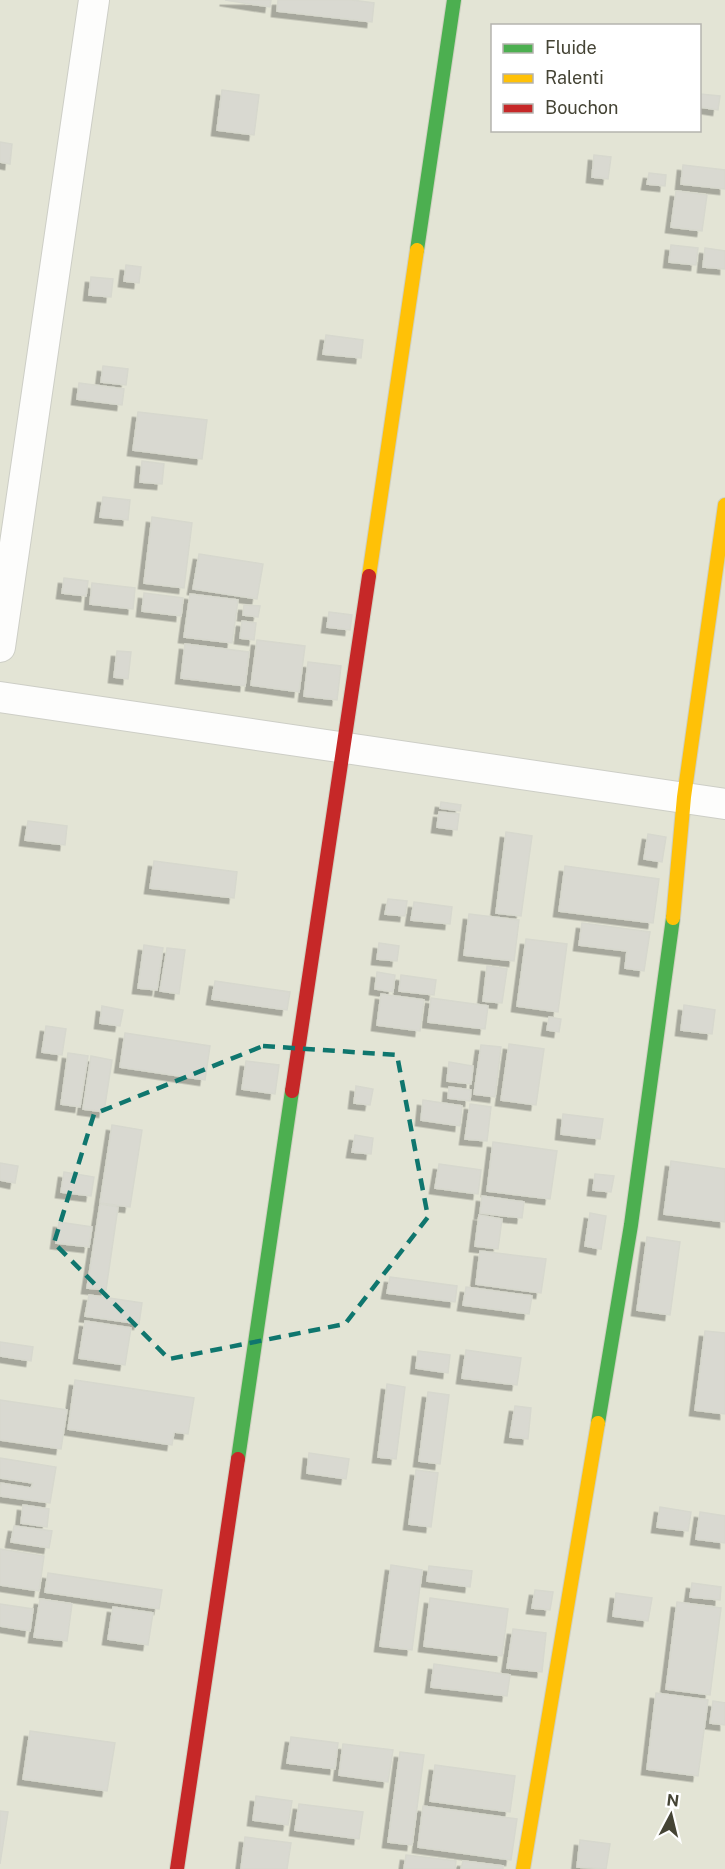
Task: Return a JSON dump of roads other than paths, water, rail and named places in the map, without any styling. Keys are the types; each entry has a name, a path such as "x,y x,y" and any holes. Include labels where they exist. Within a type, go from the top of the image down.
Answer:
{"street":[{"path":"0,647 94,0"},
{"path":"177,1869 454,0"},
{"path":"523,1869 631,1225 671,944 684,797 725,505"},
{"path":"0,697 725,804"}]}
